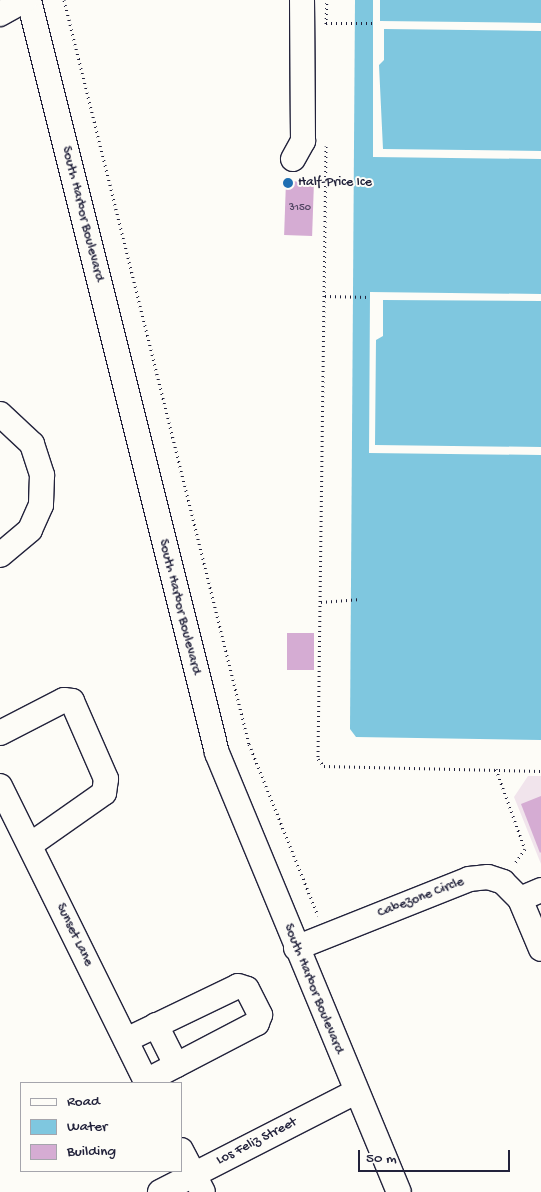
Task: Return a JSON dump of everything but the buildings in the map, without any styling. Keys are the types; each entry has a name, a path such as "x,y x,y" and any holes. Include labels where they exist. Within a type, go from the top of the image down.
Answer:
{"street":[{"path":"0,14 25,0"},
{"name":"South Harbor Boulevard","path":"29,0 209,728 296,948 355,1092 399,1192"},
{"path":"293,159 303,141 302,0"},
{"path":"0,414 32,444 42,475 40,505 30,530 0,555"},
{"path":"0,733 64,700 72,701 106,779 104,793 30,846"},
{"name":"Sunset Lane","path":"0,786 147,1082"},
{"name":"Cabezone Circle","path":"296,948 469,879 488,877 503,882"},
{"path":"503,882 530,895 541,949"},
{"path":"126,1040 238,986 248,989 260,1015 257,1023 147,1082"},
{"path":"156,1026 176,1065"},
{"name":"Los Feliz Street","path":"160,1192 198,1183 355,1092"},
{"path":"182,1152 198,1183"}],"path":[{"path":"64,0 249,744 326,936"},
{"path":"326,33 327,0"},
{"path":"326,23 373,23"},
{"path":"326,140 318,759 324,766 541,771"},
{"path":"325,296 370,297"},
{"path":"321,602 361,598"},
{"path":"496,769 525,848 503,882"}],"shaded area":[{"path":"528,776 541,776 541,864 514,797"}],"water":[{"path":"355,0 541,0 541,740 356,737 350,729"}],"pier":[{"path":"373,0 380,0 380,21 541,23 541,31 384,29 384,60 379,65 383,149 541,151 541,159 373,157"},
{"path":"370,292 541,294 541,301 383,300 383,336 376,340 375,445 541,447 541,455 369,453"}],"place":[{"name":"Half-Price Ice","path":"288,183"}]}
